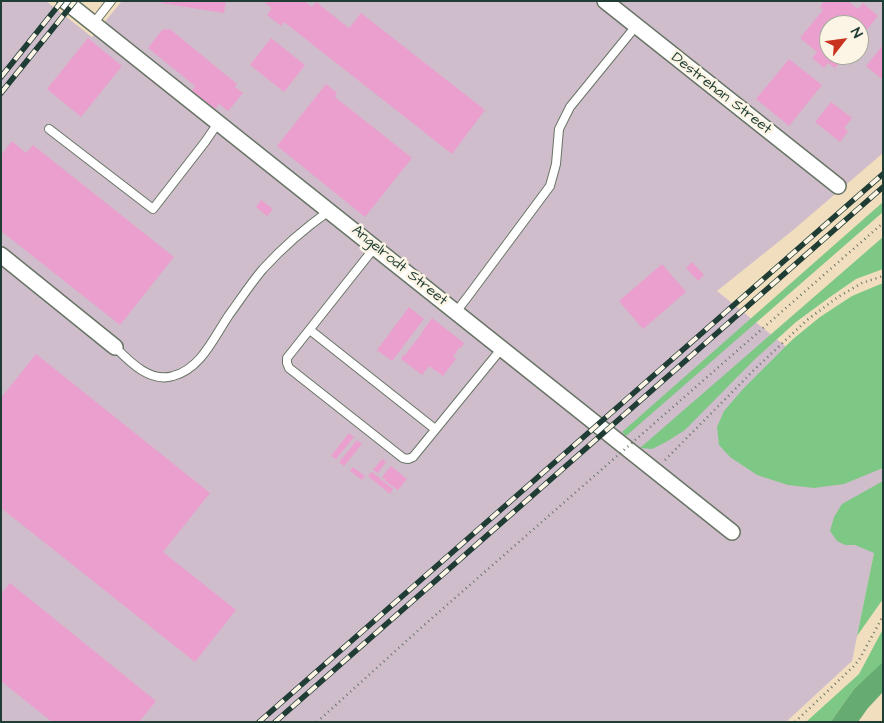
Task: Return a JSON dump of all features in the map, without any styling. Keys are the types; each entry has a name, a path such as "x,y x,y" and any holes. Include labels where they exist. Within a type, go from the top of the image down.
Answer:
{"street":[{"name":"Angelrodt Street","path":"65,1 732,532"},
{"name":"Destrehan Street","path":"605,1 838,186"},
{"path":"1,255 114,347"}],"lane":[{"path":"93,24 111,1"},
{"path":"456,312 550,186 556,164 559,129 570,107 636,26"},
{"path":"49,129 153,209 218,123"},
{"path":"114,347 128,361 144,372 161,378 174,376 188,369 204,354 228,316 262,270 302,231 329,211"},
{"path":"375,247 287,358 289,368 403,458 408,459 502,348"},
{"path":"310,330 434,429"}],"path":[{"path":"317,722 423,626 883,223"},
{"path":"656,470 755,369 808,320 838,297 862,283 883,276"},
{"path":"795,722 859,660 883,616"}],"shaded area":[{"path":"1,1 46,1 92,37 122,1 883,1 883,153 792,231 717,291 883,425 880,524 852,661 786,722 1,722"}],"green space":[{"path":"883,202 883,212 626,436 622,432"},
{"path":"883,237 883,269 856,279 796,322 754,360 685,430 652,449 640,448"},
{"path":"883,283 883,468 844,484 814,488 788,485 757,475 730,457 719,445 717,427 724,411 743,389 793,339 820,317 852,296"},
{"path":"883,481 883,599 857,636 874,553 855,545 845,545 837,541 830,531 834,517 842,504"},
{"path":"883,629 883,662 881,665 854,689 830,722 806,722 859,674"},
{"path":"883,662 883,692 858,722 830,722 854,689"}],"building":[{"path":"161,1 226,1 224,13 161,3"},
{"path":"267,1 305,1 312,7 316,2 349,28 361,13 485,110 452,154 284,22 281,26 267,15 272,8 265,3"},
{"path":"824,1 848,1 858,9 863,3 878,16 869,27 869,15 819,15 819,64 812,58 817,52 800,38 823,10 820,7"},
{"path":"170,29 237,84 235,87 243,93 228,111 219,104 215,109 192,91 195,86 148,48 162,30"},
{"path":"88,38 122,66 81,117 47,89"},
{"path":"271,38 305,65 284,92 250,65"},
{"path":"883,45 883,80 866,66 869,65 869,62"},
{"path":"789,59 822,85 789,126 756,99"},
{"path":"326,84 337,93 335,97 412,158 365,217 277,146"},
{"path":"831,102 852,118 844,128 848,131 840,142 815,122"},
{"path":"12,141 26,153 33,145 174,257 120,325 1,231 1,155"},
{"path":"261,200 273,209 267,216 256,207"},
{"path":"692,262 704,275 698,281 686,268"},
{"path":"662,264 686,292 643,329 619,301"},
{"path":"409,307 424,319 392,361 377,350"},
{"path":"432,318 464,343 453,356 456,359 443,376 429,366 422,375 401,359"},
{"path":"36,354 210,493 163,552 236,610 195,662 1,508 1,398"},
{"path":"349,433 354,437 336,459 331,456"},
{"path":"357,440 362,444 344,466 339,462"},
{"path":"382,459 386,462 378,473 373,470"},
{"path":"391,466 407,479 398,490 382,477"},
{"path":"353,467 365,476 362,480 350,471"},
{"path":"372,472 393,489 390,494 368,476"},
{"path":"10,583 156,701 139,722 52,722 1,681 1,594"}],"railway":[{"path":"1,77 62,1"},
{"path":"1,93 75,1"},
{"path":"259,722 883,174"},
{"path":"275,722 883,187"}]}
